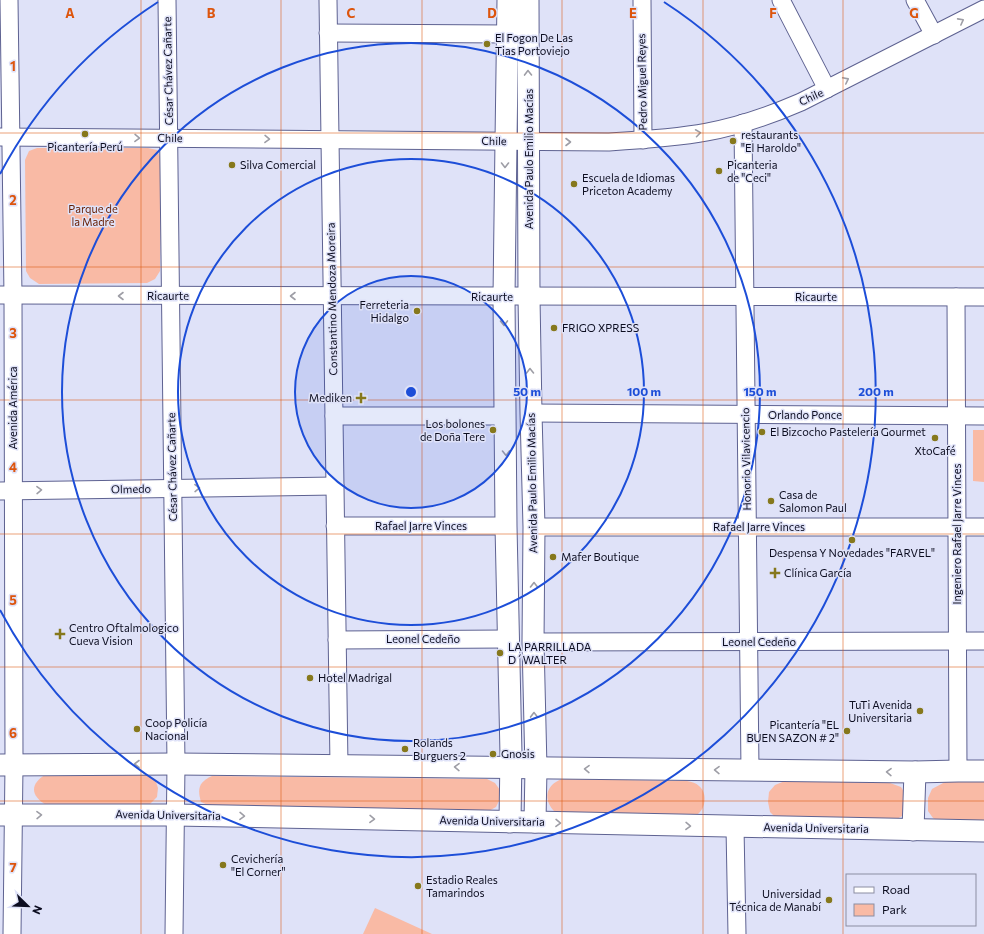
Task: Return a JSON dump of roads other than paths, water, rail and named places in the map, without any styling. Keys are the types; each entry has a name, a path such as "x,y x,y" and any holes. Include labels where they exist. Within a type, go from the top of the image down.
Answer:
{"main road":[{"name":"Avenida Paulo Emilio Macías","path":"508,0 504,296 510,822"},
{"name":"Avenida Paulo Emilio Macías","path":"528,0 529,297 530,413 534,527 533,642 535,822"},
{"path":"7,765 176,764 339,766 510,762 514,760 523,764 532,759 535,761 750,771 984,771"},
{"path":"913,830 915,772"},
{"name":"Avenida Universitaria","path":"7,815 175,815 984,831"}],"street":[{"name":"Avenida América","path":"9,0 5,137 7,815 12,934"},
{"name":"César Chávez Cañarte","path":"167,0 176,764 174,934"},
{"name":"Constantino Mendoza Moreira","path":"328,0 339,766"},
{"name":"Pedro Miguel Reyes","path":"642,0 643,140"},
{"path":"781,0 827,90"},
{"path":"915,0 934,35"},
{"name":"Chile","path":"5,137 529,142 609,142 673,137 708,132 743,123 772,114 802,102 984,9"},
{"path":"328,34 508,34"},
{"name":"Honorio Vilavicencio","path":"743,123 750,771"},
{"name":"Ricaurte","path":"6,296 984,297"},
{"name":"Ingeniero Rafael Jarre Vinces","path":"956,297 958,771"},
{"name":"Orlando Ponce","path":"530,413 984,416"},
{"path":"334,416 505,416"},
{"name":"Olmedo","path":"7,491 335,486"},
{"name":"Rafael Jarre Vinces","path":"336,526 506,526"},
{"name":"Rafael Jarre Vinces","path":"534,527 984,527"},
{"name":"Leonel Cedeño","path":"337,640 508,639"},
{"name":"Leonel Cedeño","path":"533,642 984,641"},
{"path":"735,827 737,934"}],"place":[{"name":"El Fogon De Las Tias Portoviejo","path":"487,44"},
{"name":"Picantería Perú","path":"85,134"},
{"name":"restaurants \"El Haroldo\"","path":"733,141"},
{"name":"Silva Comercial","path":"232,165"},
{"name":"Picanteria de \"Ceci\"","path":"719,171"},
{"name":"Escuela de Idiomas Priceton Academy","path":"574,184"},
{"name":"Ferreteria Hidalgo","path":"417,311"},
{"name":"FRIGO XPRESS","path":"554,328"},
{"name":"Mediken","path":"361,398"},
{"name":"Los bolones de Doña Tere","path":"493,430"},
{"name":"El Bizcocho Pastelería Gourmet","path":"762,432"},
{"name":"XtoCafé","path":"935,438"},
{"name":"Casa de Salomon Paul","path":"771,501"},
{"name":"Despensa Y Novedades \"FARVEL\"","path":"852,540"},
{"name":"Mafer Boutique","path":"553,557"},
{"name":"Clínica García","path":"775,573"},
{"name":"Centro Oftalmologico Cueva Vision","path":"60,634"},
{"name":"LA PARRILLADA D´WALTER","path":"500,653"},
{"name":"Hotel Madrigal","path":"310,678"},
{"name":"TuTi Avenida Universitaria","path":"920,711"},
{"name":"Coop Policía Nacional","path":"137,729"},
{"name":"Picantería \"EL BUEN SAZON # 2\"","path":"847,731"},
{"name":"Rolands Burguers 2","path":"405,749"},
{"name":"Gnosis","path":"493,754"},
{"name":"Cevichería \"El Corner\"","path":"223,865"},
{"name":"Estadio Reales Tamarindos","path":"418,886"},
{"name":"Universidad Técnica de Manabí","path":"829,900"}],"park label":[{"name":"Parque de la Madre","path":"93,215"}]}
